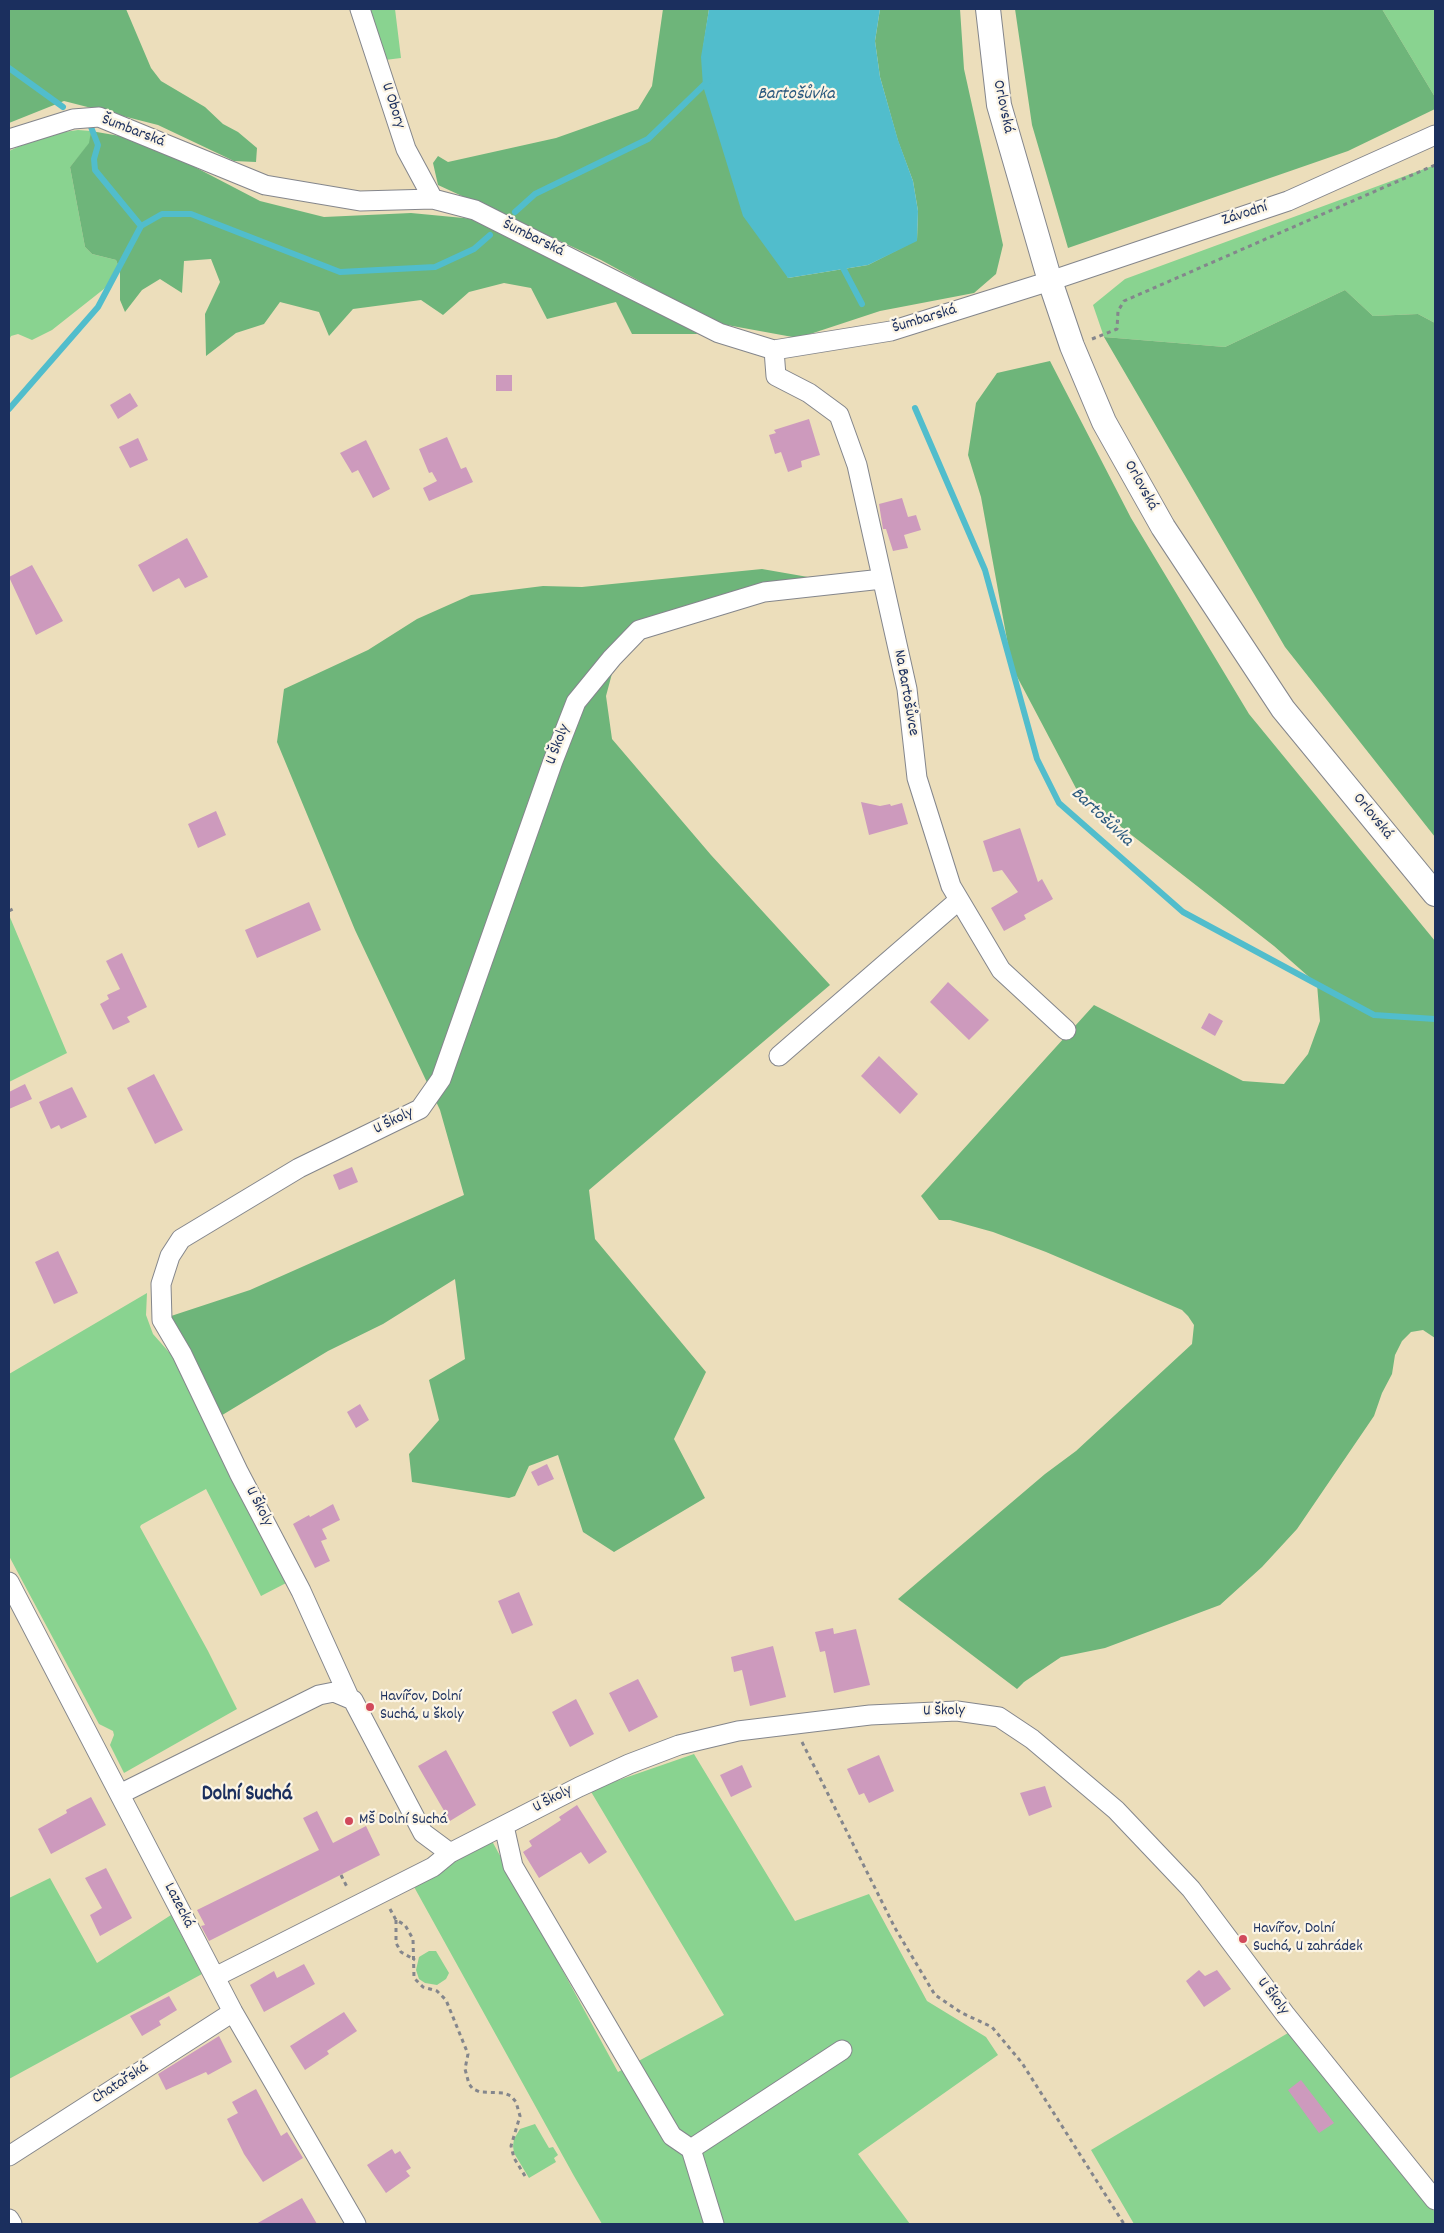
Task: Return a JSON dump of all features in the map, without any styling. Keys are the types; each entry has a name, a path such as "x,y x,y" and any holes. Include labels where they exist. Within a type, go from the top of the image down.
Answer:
{"street":[{"name":"U Obory","path":"360,9 406,149 433,199"},
{"name":"Orlovská","path":"988,9 999,106 1050,281 1072,346 1104,422 1163,527 1283,709 1435,894"},
{"name":"Šumbarská","path":"9,139 73,119 99,117 265,186 360,201 433,199 475,210 719,333 774,350 892,331 1050,281"},
{"name":"Závodní","path":"1050,281 1288,201 1435,135"},
{"name":"Na Bartošůvce","path":"774,350 776,376 809,393 839,415 857,465 907,689 917,778 951,886 1001,970 1066,1030"},
{"name":"U Školy","path":"882,579 764,592 639,630 612,658 576,702 552,761 441,1079 420,1109 299,1168 181,1239 170,1256 161,1284 162,1320 182,1354 240,1473 301,1591 349,1697 353,1700 423,1833 450,1854 579,1787 629,1764 679,1745 738,1731 870,1715 957,1711 999,1717 1032,1739 1116,1810 1191,1889 1285,2014 1435,2200"},
{"path":"779,1056 959,900"},
{"name":"Lazecká","path":"9,1582 233,2012 356,2224"},
{"path":"120,1794 319,1695 334,1692 349,1697"},
{"path":"504,1826 513,1866 672,2136 691,2149 714,2224"},
{"path":"215,1977 433,1867 450,1854"},
{"name":"Chatařská","path":"9,2156 233,2012"},
{"path":"691,2149 842,2050"},
{"path":"9,2219 12,2224"}],"path":[{"path":"1072,346 1117,329 1118,311 1124,301 1435,165"},
{"path":"9,911 13,909"},
{"path":"793,1724 895,1928 935,1995 962,2013 992,2027 1022,2063 1124,2224"},
{"path":"381,1893 396,1920 396,1943 402,1952 415,1960"},
{"path":"396,1920 405,1925 414,1939 414,1978 423,1987 437,1991 446,2000 468,2054 465,2069 469,2084 473,2089 480,2092 504,2093 511,2096 516,2102 520,2116 518,2126 512,2135 511,2146 514,2158 525,2176"}],"green space":[{"path":"9,9 126,9 151,68 161,81 205,107 223,124 238,132 257,148 256,162 234,161 158,125 64,101 9,123"},
{"path":"369,9 395,9 401,58 385,60"},
{"path":"663,9 709,9 703,49 788,278 868,265 917,240 918,211 913,181 898,141 880,77 875,41 880,9 960,9 964,69 1003,245 996,274 974,293 880,311 798,338 716,323 601,260 438,185 433,163 438,156 448,162 556,138 638,109 652,86"},
{"path":"1015,9 1382,9 1435,97 1435,109 1348,151 1068,248 1032,125"},
{"path":"1382,9 1435,9 1435,97"},
{"path":"78,130 91,131 90,143 70,167 85,247 92,254 116,260 120,270 114,281 52,330 32,340 18,334 11,336 9,340 9,151 44,135"},
{"path":"91,131 143,140 260,201 324,217 411,213 474,219 580,269 698,334 632,334 616,302 547,319 531,288 504,283 469,292 443,315 421,300 353,309 329,336 319,312 280,302 264,324 236,333 206,356 205,314 220,282 211,259 184,261 182,293 160,279 142,290 125,312 120,300 120,270 116,260 92,254 85,247 70,167 89,143"},
{"path":"1435,165 1435,323 1418,314 1373,316 1345,290 1225,347 1104,337 1093,305 1125,279"},
{"path":"1345,290 1373,316 1418,314 1435,323 1435,837 1285,647 1104,337 1225,347"},
{"path":"1050,361 1131,518 1249,714 1435,941 1435,1338 1423,1330 1411,1332 1402,1341 1395,1355 1392,1374 1382,1393 1374,1416 1297,1529 1262,1567 1220,1605 1105,1648 1061,1657 1024,1682 1017,1689 898,1599 1045,1474 1076,1451 1192,1344 1194,1325 1182,1310 1046,1252 993,1232 950,1220 939,1220 921,1196 1094,1005 1243,1081 1284,1084 1308,1054 1320,1021 1317,984 1274,946 1079,794 1012,667 981,497 968,455 976,403 997,373"},
{"path":"762,569 808,577 871,572 639,623 614,666 606,696 612,739 711,855 830,985 589,1190 595,1239 706,1372 674,1439 705,1498 614,1552 583,1532 558,1455 529,1466 515,1496 509,1498 412,1482 409,1454 439,1420 429,1380 465,1359 455,1279 383,1324 328,1351 219,1417 165,1318 250,1290 464,1195 440,1110 355,930 277,742 284,689 368,650 417,619 471,595 543,586 582,587"},
{"path":"9,915 67,1053 9,1082"},
{"path":"147,1293 146,1315 153,1334 175,1359 288,1582 261,1596 206,1489 141,1525 140,1527 208,1651 237,1709 124,1773 110,1745 114,1735 113,1731 99,1724 9,1556 9,1374"},
{"path":"694,1754 795,1921 869,1894 927,2001 986,2037 998,2055 858,2154 910,2224 602,2224 413,1885 455,1858 492,1841 618,2072 724,2015 590,1790"},
{"path":"50,1878 97,1963 171,1915 202,1974 9,2079 9,1898"},
{"path":"429,1951 436,1951 449,1973 446,1979 437,1985 425,1983 419,1979 416,1970 419,1957"},
{"path":"1288,2033 1411,2186 1435,2212 1435,2224 1134,2224 1091,2150"},
{"path":"535,2124 549,2148 553,2147 558,2155 554,2158 556,2162 529,2178 514,2153 513,2146 514,2139 520,2129"}],"water":[{"name":"Bartošůvka","path":"709,9 880,9 875,41 880,77 898,140 913,181 918,211 917,241 868,265 788,278 743,216 703,86 701,57"}],"building":[{"path":"496,375 512,375 512,391 496,391"},
{"path":"130,393 138,406 118,419 110,405"},
{"path":"809,419 820,455 801,461 802,467 788,472 781,452 775,454 769,435 776,433 774,430"},
{"path":"447,437 461,469 466,467 473,482 429,501 423,488 437,481 432,472 429,473 419,449"},
{"path":"138,438 148,460 130,468 119,447"},
{"path":"366,440 390,489 373,498 358,470 352,473 340,453"},
{"path":"902,498 908,517 916,515 921,530 904,535 908,548 893,551 886,529 883,529 879,504"},
{"path":"187,538 208,577 185,588 179,578 153,592 138,565"},
{"path":"32,565 63,621 36,635 9,577"},
{"path":"861,802 880,806 902,803 908,824 869,835"},
{"path":"216,811 226,835 198,848 188,824"},
{"path":"1020,828 1038,882 1042,879 1053,899 1024,915 1026,919 1004,931 991,908 1018,892 1002,870 993,872 983,841"},
{"path":"309,902 321,930 257,958 245,930"},
{"path":"122,953 147,1007 127,1017 130,1022 113,1030 100,1004 109,999 107,995 120,989 106,961"},
{"path":"948,982 989,1020 969,1040 930,1002"},
{"path":"1209,1013 1223,1021 1215,1036 1201,1028"},
{"path":"879,1056 918,1094 900,1114 861,1076"},
{"path":"154,1074 183,1130 155,1144 127,1088"},
{"path":"25,1084 32,1099 9,1109 9,1092"},
{"path":"72,1087 87,1117 61,1129 59,1125 51,1129 39,1102"},
{"path":"352,1167 358,1182 339,1190 333,1175"},
{"path":"58,1251 78,1293 54,1304 35,1262"},
{"path":"360,1404 369,1420 356,1428 347,1412"},
{"path":"547,1464 554,1479 538,1486 531,1472"},
{"path":"333,1504 340,1520 322,1529 327,1539 321,1541 330,1561 315,1568 293,1524"},
{"path":"519,1592 533,1625 512,1634 498,1601"},
{"path":"833,1628 834,1634 856,1629 870,1685 834,1693 825,1651 820,1652 815,1632"},
{"path":"773,1646 786,1697 750,1706 742,1670 734,1672 731,1657"},
{"path":"638,1679 658,1717 629,1732 609,1693"},
{"path":"576,1699 594,1734 570,1747 552,1712"},
{"path":"446,1750 476,1805 450,1821 418,1766"},
{"path":"879,1755 894,1791 869,1803 864,1793 859,1795 847,1769"},
{"path":"742,1765 752,1787 731,1797 720,1775"},
{"path":"1045,1786 1052,1807 1029,1816 1020,1793"},
{"path":"91,1797 106,1825 51,1854 38,1829 67,1813 66,1810"},
{"path":"577,1805 607,1852 589,1864 581,1852 539,1878 523,1852 532,1846 529,1841 561,1820 559,1817"},
{"path":"317,1811 333,1843 366,1826 380,1855 209,1941 201,1926 205,1925 197,1910 319,1850 303,1818"},
{"path":"106,1868 132,1918 100,1936 90,1915 102,1908 85,1878"},
{"path":"304,1964 315,1984 264,2012 250,1985 274,1971 277,1978"},
{"path":"1199,1970 1205,1976 1217,1970 1231,1989 1204,2007 1186,1981"},
{"path":"169,1996 177,2010 159,2021 161,2025 142,2036 130,2016"},
{"path":"344,2012 357,2031 327,2051 329,2054 305,2070 290,2046"},
{"path":"219,2036 232,2062 208,2075 206,2072 166,2090 158,2074"},
{"path":"1301,2080 1334,2123 1319,2133 1288,2090"},
{"path":"256,2089 281,2136 287,2132 303,2158 263,2182 244,2154 227,2119 238,2113 232,2102"},
{"path":"392,2149 395,2154 400,2151 411,2168 406,2171 410,2176 386,2193 367,2165"},
{"path":"302,2198 317,2224 256,2224"}],"waterway":[{"path":"9,68 63,107"},
{"path":"515,212 535,194 648,139 708,81"},
{"path":"91,127 98,145 94,159 95,170 141,226 162,214 191,214 340,272 435,267 474,249 490,235"},
{"path":"9,409 98,307 141,226"},
{"name":"Bartošůvka","path":"841,264 862,304"},
{"name":"Bartošůvka","path":"915,408 985,570 1037,759 1059,803 1183,912 1374,1015 1435,1019"}],"place":[{"name":"Havířov, Dolní Suchá, u školy","path":"370,1707"},
{"name":"MŠ Dolní Suchá","path":"349,1821"},
{"name":"Havířov, Dolní Suchá, U zahrádek","path":"1243,1939"}],"district":[{"name":"Dolní Suchá","path":"247,1796"}]}
